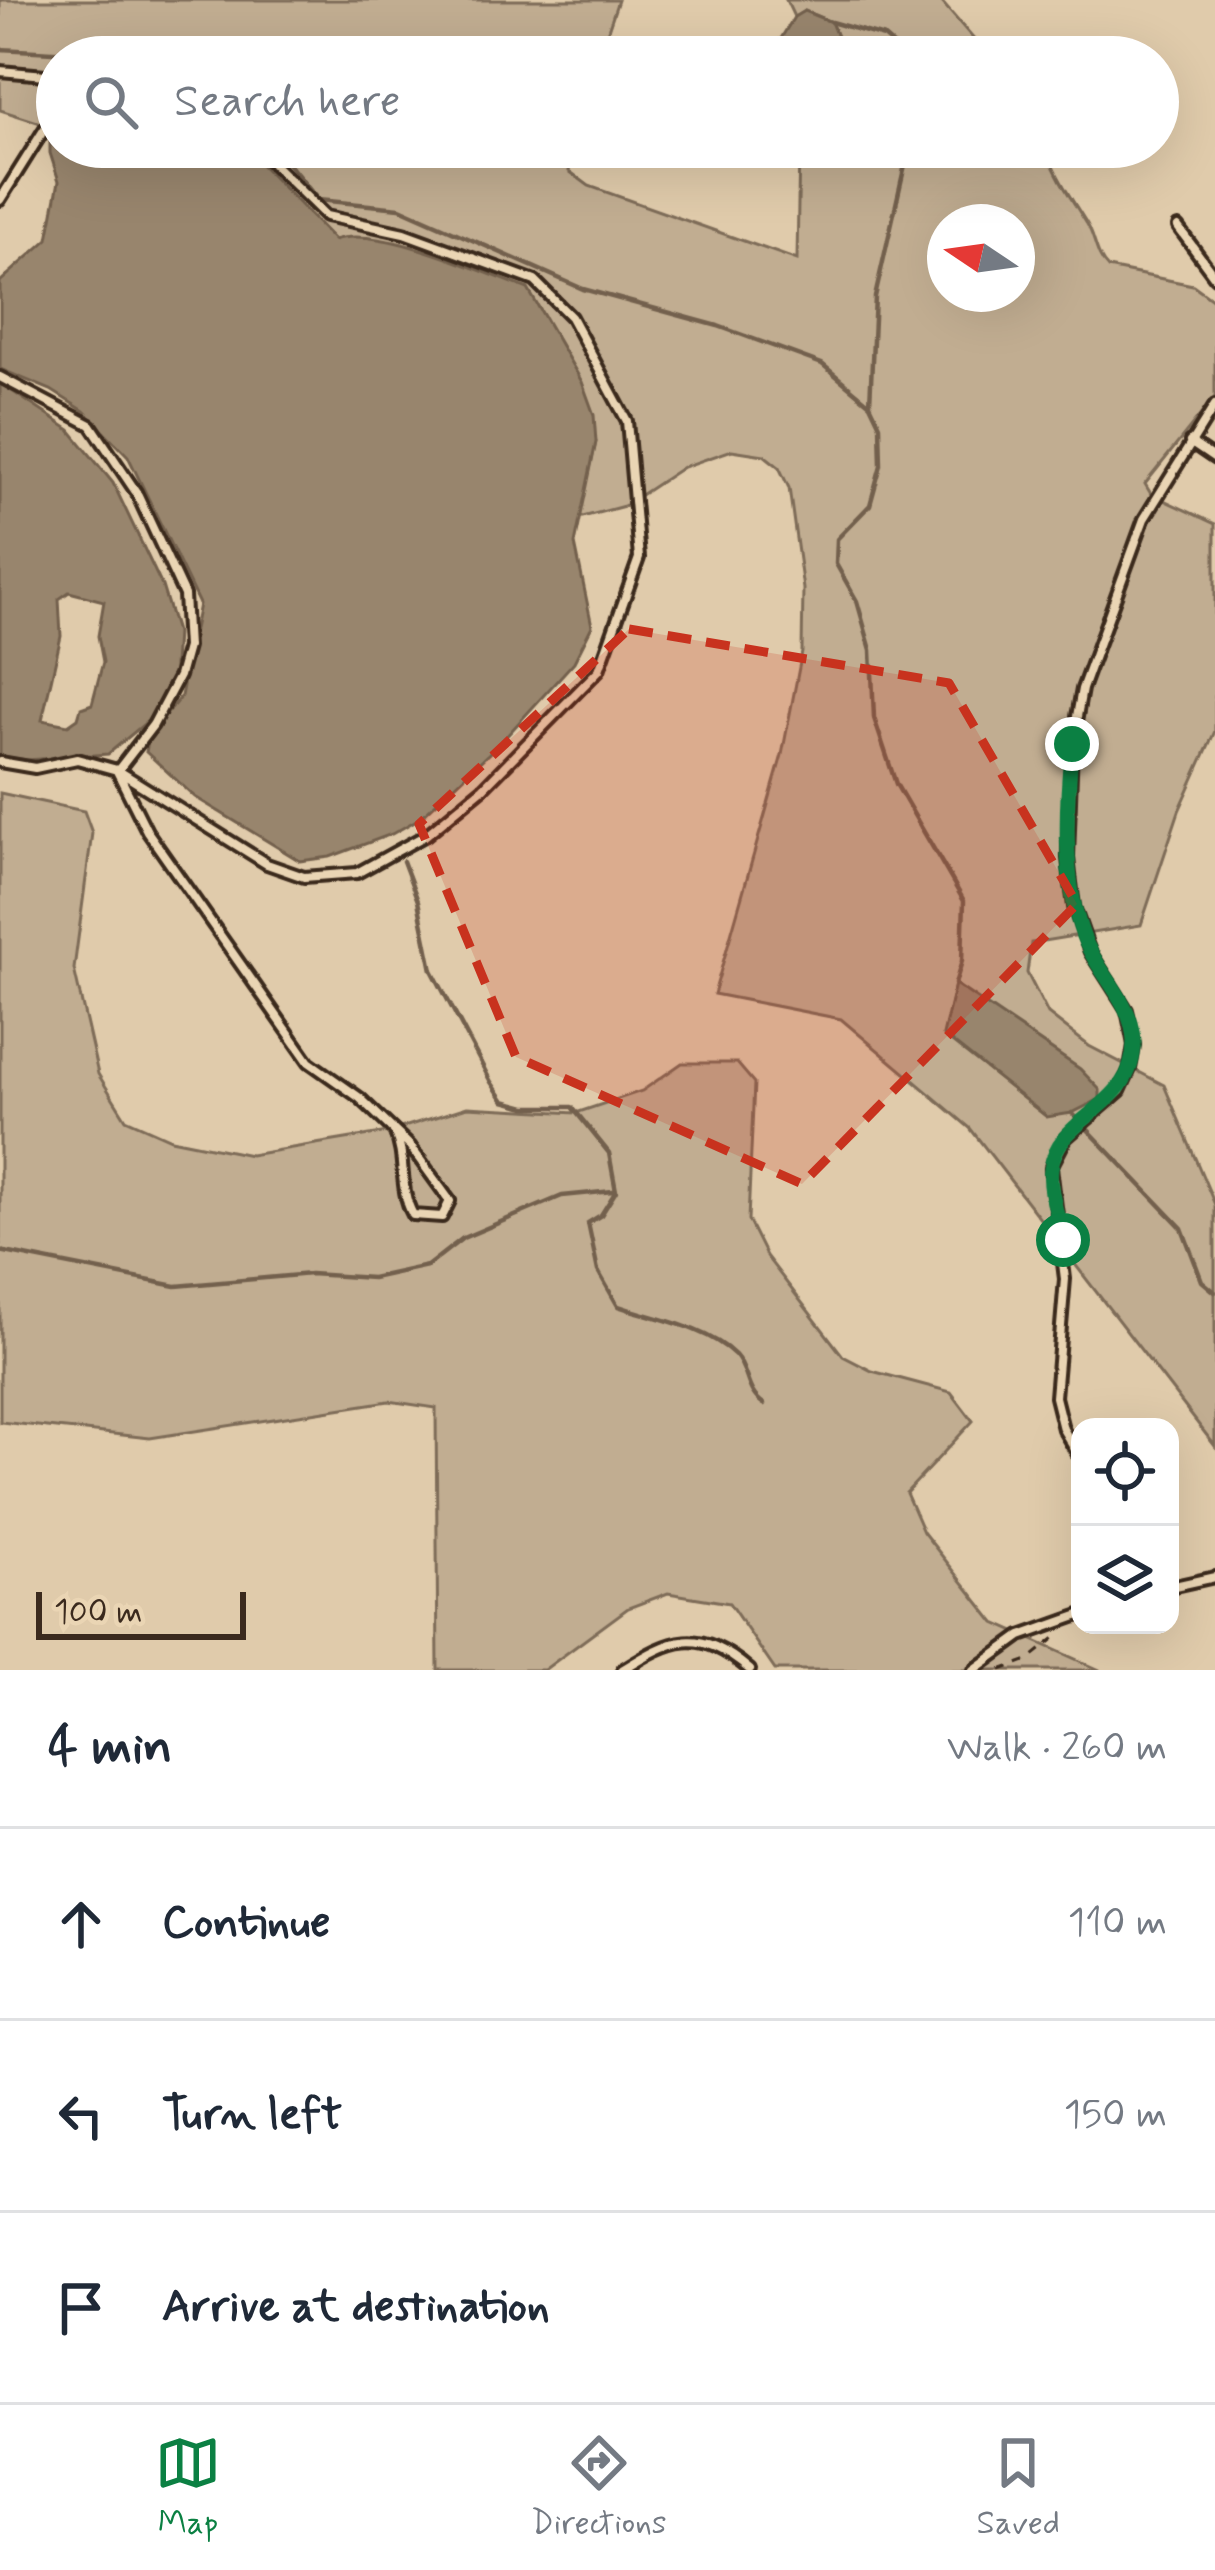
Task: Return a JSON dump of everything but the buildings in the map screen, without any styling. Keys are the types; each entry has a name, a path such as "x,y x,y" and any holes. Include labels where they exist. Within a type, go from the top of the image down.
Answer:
{"lane":[{"path":"0,71 36,74"},
{"path":"0,200 36,143"},
{"path":"0,762 35,769 77,759 117,770 266,864 304,877 357,873 426,835 483,788 599,670 639,558 627,421 571,317 535,281 404,232 326,216 277,168"},
{"path":"1178,226 1215,277"},
{"path":"0,376 91,425 136,492 184,595 187,647 179,676 153,725 117,770 118,778 147,831 309,1062 360,1098 395,1133 434,1174 450,1201 442,1217 413,1215 400,1182 400,1143 395,1133"},
{"path":"1071,1442 1055,1397 1065,1279 1052,1167 1066,1138 1120,1091 1134,1045 1127,1010 1090,952 1074,907 1069,858 1071,758 1082,689 1144,519 1215,405"},
{"path":"1190,442 1215,459"},
{"path":"1179,1585 1215,1577"},
{"path":"974,1670 1021,1636 1071,1618"},
{"path":"622,1670 663,1644 681,1642 711,1645 750,1670"}],"path":[{"path":"1001,1670 1028,1660 1071,1625"}],"highlighted area":[{"path":"629,629 949,683 1077,904 802,1184 516,1057 419,824"}],"shaded area":[{"path":"0,0 618,0 606,36 36,36 36,122 0,110"},
{"path":"786,0 940,0 971,36 837,36 831,22 805,11 794,17"},
{"path":"804,11 831,22 837,36 782,36 794,17"},
{"path":"55,168 264,168 334,240 354,237 403,244 528,289 582,382 594,415 596,442 575,544 592,626 574,662 503,740 420,818 392,834 330,857 300,861 195,797 146,752 149,736 181,696 199,604 128,456 84,411 51,390 0,369 0,282 48,239 59,181"},
{"path":"264,168 570,168 589,186 797,260 799,168 1055,168 1108,268 1193,285 1215,301 1215,397 1145,484 1151,494 1215,524 1215,731 1179,811 1141,925 1031,943 1027,973 1048,1014 1089,1046 1164,1085 1215,1205 1215,1446 970,1128 841,1019 714,994 782,755 802,652 803,589 789,488 779,467 764,455 732,450 683,467 624,506 579,518 596,442 334,240","holes":["955,984 1047,1117 944,1035"]},
{"path":"0,383 70,430 113,483 162,586 176,632 173,683 155,715 108,754 27,760 0,756","holes":["69,592 104,601 98,636 103,662 92,704 81,708 78,718 68,725 42,720 61,636 59,599"]},
{"path":"0,793 84,811 92,833 74,969 98,1074 126,1119 171,1139 250,1155 388,1132 467,1107 576,1113 642,1091 682,1063 737,1063 754,1083 748,1220 766,1256 843,1356 872,1371 951,1392 973,1421 906,1493 923,1532 995,1623 1100,1670 775,1670 729,1603 668,1593 628,1608 544,1670 438,1670 436,1408 389,1401 150,1438 0,1422"},
{"path":"955,984 1080,1069 1100,1090 1100,1099 1072,1113 1047,1117 943,1035"}],"waterway":[{"path":"831,22 880,36"},
{"path":"0,49 36,51"},
{"path":"292,168 318,200 400,208 583,289 718,326 822,364 870,404 880,425 881,465 870,505 837,539 836,564 857,601 871,650 874,718 896,784 964,901 962,961 955,984"},
{"path":"870,404 875,297 904,168"},
{"path":"403,861 418,901 432,970 504,1101 526,1107 572,1107 609,1153 616,1191 601,1215 588,1223 598,1271 618,1306 680,1324 723,1345 735,1355 753,1393 764,1404"},
{"path":"1072,1113 1182,1228 1202,1281 1215,1292"},
{"path":"0,1251 176,1286 310,1274 372,1278 427,1266 463,1238 562,1196 613,1191"}],"route":[{"path":"1063,1240 1052,1186 1053,1159 1066,1138 1120,1091 1134,1045 1127,1010 1090,952 1074,907 1069,858 1072,744"}]}
